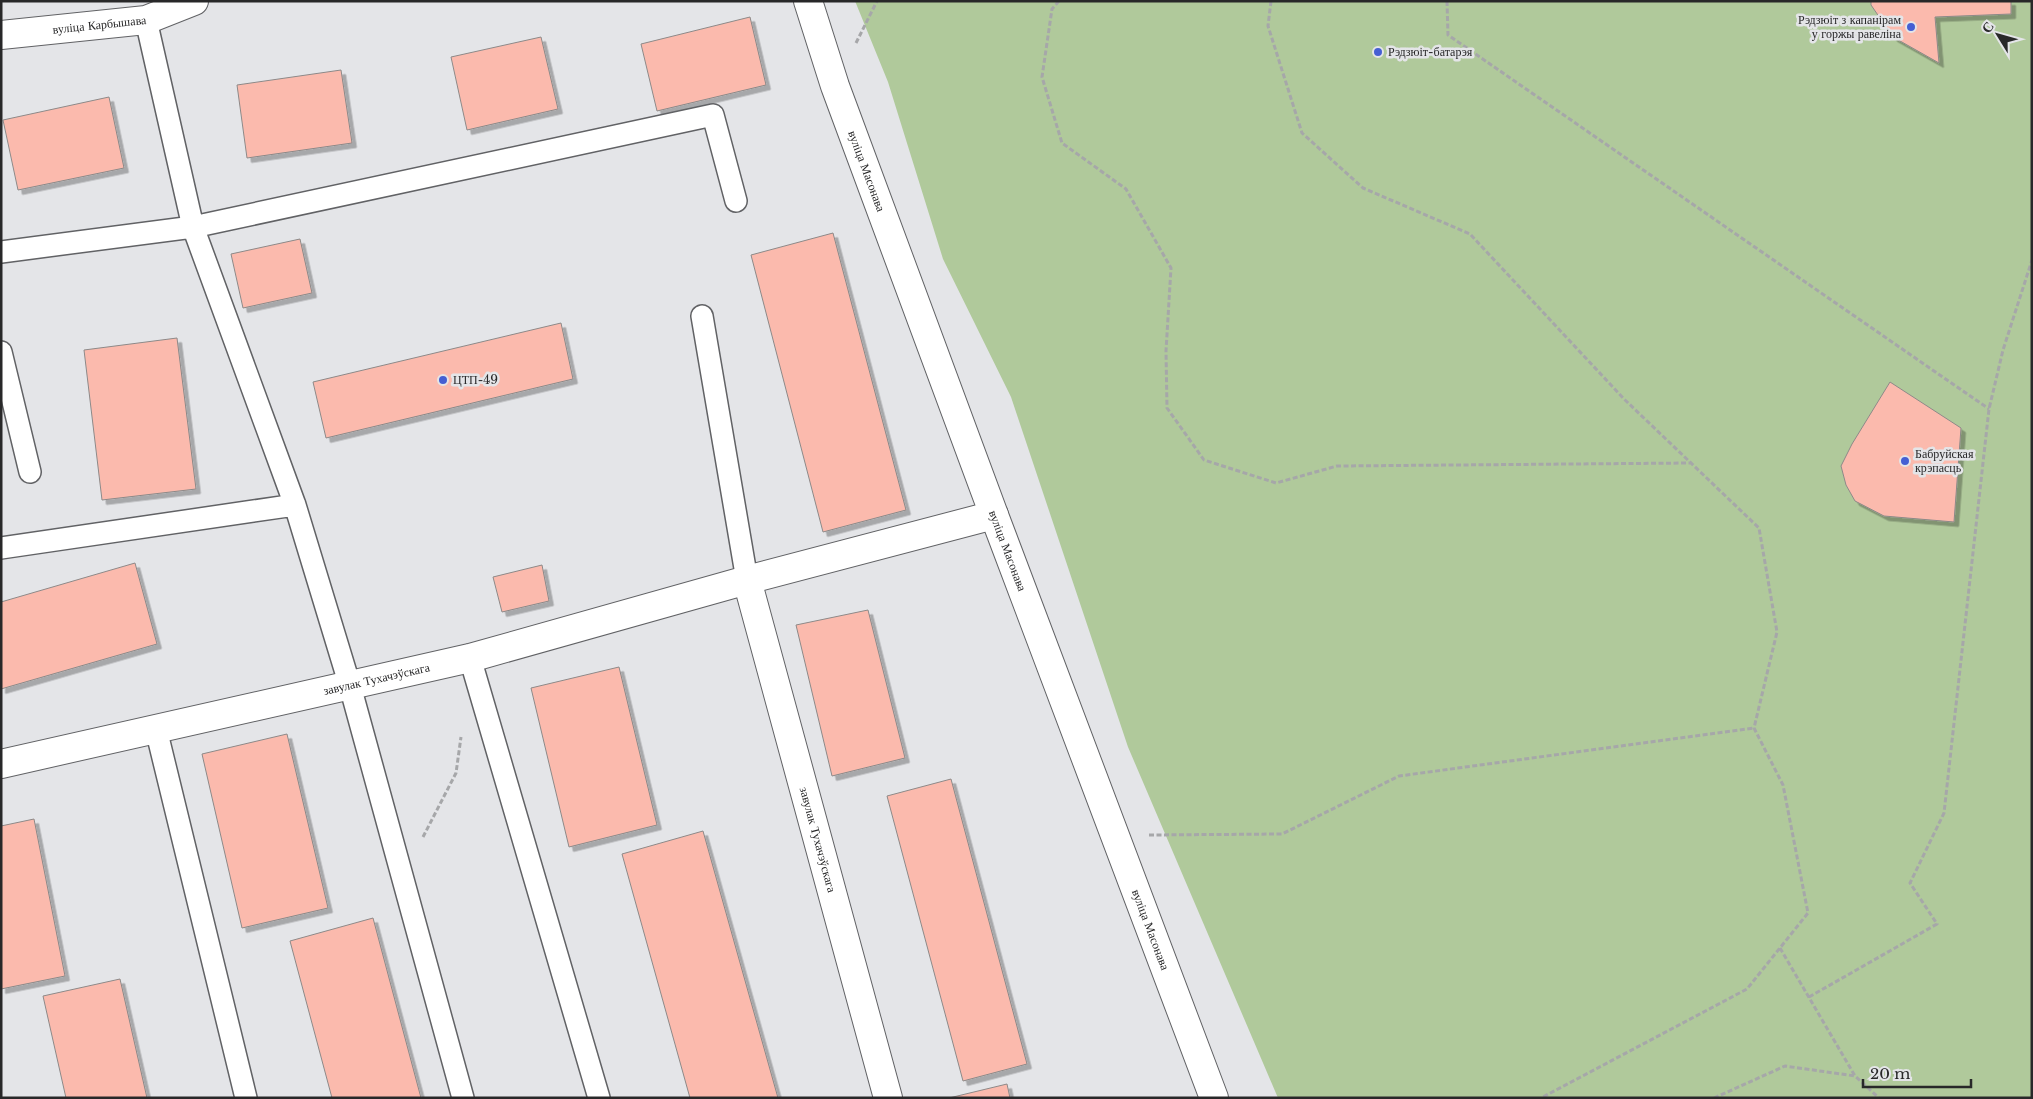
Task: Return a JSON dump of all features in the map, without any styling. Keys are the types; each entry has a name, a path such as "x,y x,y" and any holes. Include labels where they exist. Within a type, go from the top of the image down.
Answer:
{"street":[{"name":"вуліца Карбышава","path":"1,35 146,20 194,1"},
{"name":"вуліца Масонава","path":"808,1 835,86 994,515 1214,1098"},
{"name":"завулак Тухачэўскага","path":"1,764 470,658 747,580 994,515"},
{"name":"завулак Тухачэўскага","path":"747,580 888,1098"}],"lane":[{"path":"146,20 193,227 294,505 350,686 463,1098"},
{"path":"1,252 193,227 713,115 736,201"},
{"path":"702,316 747,580"},
{"path":"1,352 30,472"},
{"path":"1,548 294,505"},
{"path":"470,658 599,1098"},
{"path":"156,730 246,1098"}],"path":[{"path":"1059,1 1052,9 1042,77 1062,143 1126,189 1171,268 1166,352 1167,408 1204,460 1276,483 1337,466 1691,463"},
{"path":"1271,1 1268,26 1302,133 1364,188 1470,234 1624,399 1759,528 1777,632 1754,728 1783,785 1808,913 1747,989 1541,1098"},
{"path":"1447,1 1448,35 1989,409"},
{"path":"1808,997 1937,924 1910,883 1944,813 1989,409 2003,350 2032,260"},
{"path":"1115,835 1282,834 1399,776 1754,728"},
{"path":"1780,948 1855,1076 1879,1098"},
{"path":"1714,1098 1785,1066 1855,1076"}],"green space":[{"path":"855,1 2032,1 2032,1098 1278,1098 1128,747 1011,397 943,259 888,82"}],"building":[{"name":"Рэдзюіт з капанірам у горжы равеліна","path":"1871,1 2011,1 2011,14 1935,17 1939,63 1893,37 1871,5"},
{"path":"750,17 766,85 657,111 641,44"},
{"path":"541,37 558,109 467,130 451,57"},
{"path":"341,70 352,143 247,158 237,85"},
{"path":"109,97 124,168 18,190 3,120"},
{"path":"833,233 906,510 823,532 751,255"},
{"path":"300,239 312,293 243,308 231,254"},
{"name":"ЦТП-49","path":"561,323 573,379 326,438 313,382"},
{"path":"177,338 196,489 102,500 84,350"},
{"path":"1890,382 1961,428 1954,522 1884,516 1855,501 1846,485 1841,466 1852,444"},
{"path":"135,563 157,644 1,689 1,602"},
{"path":"542,565 549,601 502,612 493,577"},
{"path":"868,610 905,758 832,776 796,625"},
{"path":"619,667 657,825 569,847 531,688"},
{"path":"287,734 328,908 242,928 202,754"},
{"path":"951,779 1027,1064 963,1081 887,796"},
{"path":"34,819 65,976 1,989 1,826"},
{"path":"703,831 778,1098 690,1098 622,854"},
{"path":"373,918 421,1098 332,1098 290,941"},
{"path":"120,979 147,1098 66,1098 43,996"},
{"path":"1007,1084 1010,1098 949,1098"}],"place":[{"name":"Рэдзюіт з капанірам у горжы равеліна","path":"1911,27"},
{"name":"Рэдзюіт-батарэя","path":"1378,52"},
{"name":"ЦТП-49","path":"443,380"},
{"name":"Бабруйская крэпасць","path":"1905,461"}]}
